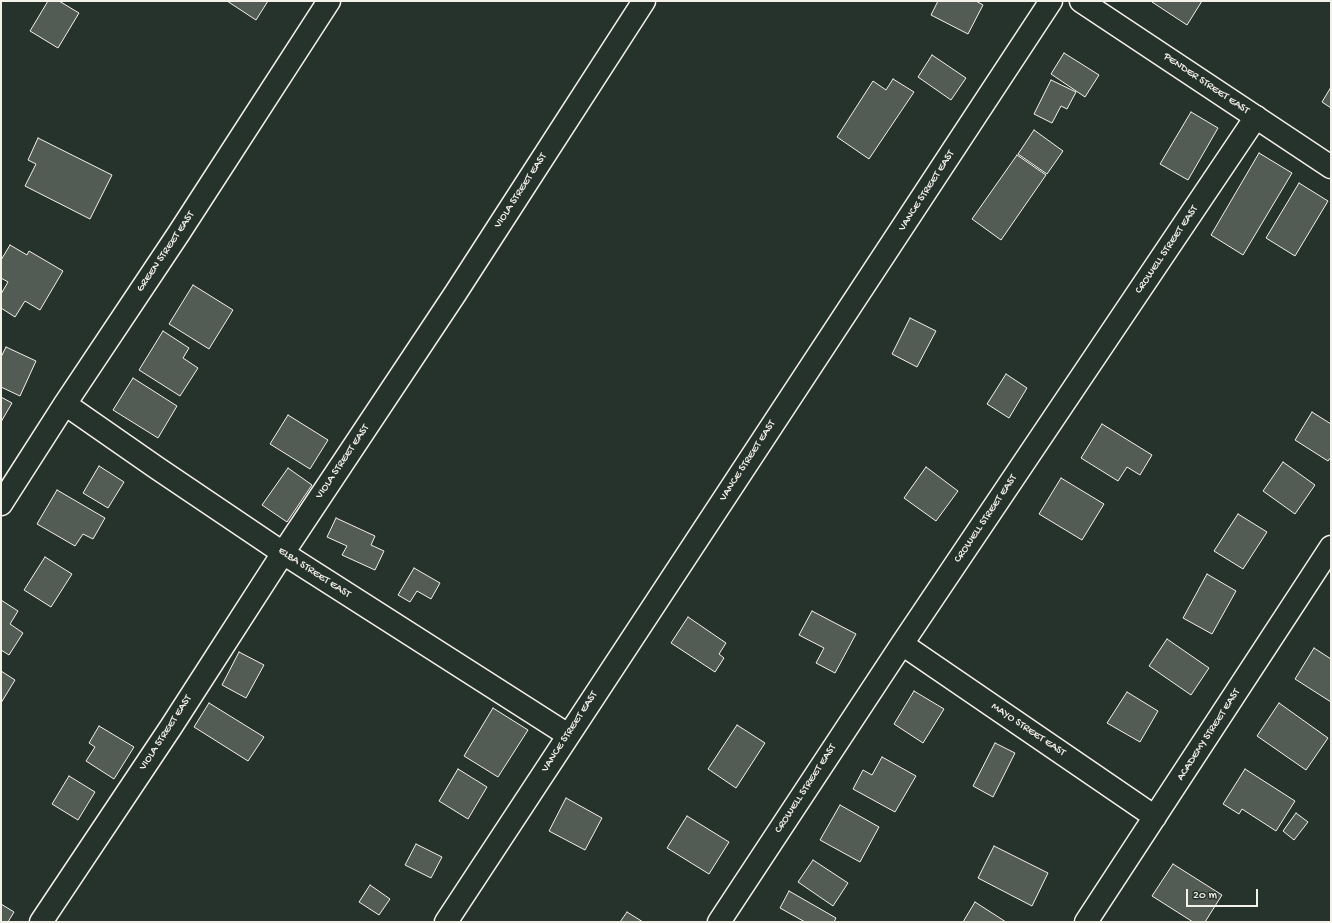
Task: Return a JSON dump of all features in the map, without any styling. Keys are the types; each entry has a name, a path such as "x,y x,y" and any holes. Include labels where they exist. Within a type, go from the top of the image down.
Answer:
{"street":[{"name":"GREEN STREET EAST","path":"1,504 330,1"},
{"name":"VIOLA STREET EAST","path":"41,922 171,727 283,553 455,294 644,1"},
{"name":"VANCE STREET EAST","path":"446,922 1051,1"},
{"name":"PENDER STREET EAST","path":"1080,1 1331,167"},
{"name":"CROWELL STREET EAST","path":"719,922 902,644 1256,118"},
{"name":"ELBA STREET EAST","path":"65,404 283,553 568,735"},
{"name":"ACADEMY STREET EAST","path":"1086,922 1331,547"},
{"name":"MAYO STREET EAST","path":"902,644 1156,817"}],"building":[{"path":"48,1 59,1 79,13 58,48 30,31"},
{"path":"227,1 268,1 256,20"},
{"path":"938,1 976,1 983,5 968,34 931,15"},
{"path":"1202,1 1187,25 1152,2"},
{"path":"1064,53 1099,75 1085,97 1051,74"},
{"path":"932,55 966,78 951,100 918,77"},
{"path":"893,79 914,92 869,159 837,137 873,81 886,90"},
{"path":"1051,80 1076,92 1067,109 1061,106 1052,123 1034,114"},
{"path":"1331,87 1331,108 1322,102"},
{"path":"1191,112 1218,128 1188,180 1160,164"},
{"path":"1034,130 1063,151 1047,174 1018,154"},
{"path":"38,138 112,175 90,219 25,186 36,164 28,160"},
{"path":"1259,153 1292,173 1243,255 1211,235"},
{"path":"1017,155 1046,175 1001,240 972,219"},
{"path":"1299,183 1328,201 1295,256 1266,238"},
{"path":"10,245 27,255 29,251 63,271 40,310 25,301 15,317 1,308 1,294 8,282 1,278 1,260"},
{"path":"193,285 233,310 209,349 169,324"},
{"path":"910,318 936,331 917,367 892,354"},
{"path":"163,331 189,348 183,358 198,368 180,396 139,370"},
{"path":"6,347 36,361 20,396 1,387 1,357"},
{"path":"1006,374 1027,388 1009,418 987,404"},
{"path":"133,378 177,406 158,438 113,410"},
{"path":"1,397 12,403 1,422"},
{"path":"1312,412 1331,424 1331,457 1328,461 1295,440"},
{"path":"288,415 328,440 310,469 270,444"},
{"path":"1102,424 1152,455 1140,475 1127,467 1118,481 1081,458"},
{"path":"1283,462 1315,485 1295,514 1263,491"},
{"path":"99,466 124,482 108,508 83,493"},
{"path":"926,467 958,491 936,521 904,498"},
{"path":"288,468 312,485 287,522 262,505"},
{"path":"1061,478 1104,504 1082,540 1039,514"},
{"path":"57,490 105,518 93,539 83,534 75,546 37,524"},
{"path":"1238,514 1267,532 1243,569 1214,551"},
{"path":"336,518 375,536 371,545 384,551 375,570 342,555 347,546 327,537"},
{"path":"45,557 72,574 51,607 24,590"},
{"path":"414,568 440,583 431,599 417,591 410,602 398,595"},
{"path":"1207,574 1236,591 1212,634 1183,618"},
{"path":"1,600 18,611 10,624 23,633 9,655 1,650"},
{"path":"812,611 856,634 835,673 816,663 824,648 799,635"},
{"path":"688,617 726,643 719,654 724,658 715,672 671,643"},
{"path":"1167,639 1209,668 1191,695 1149,666"},
{"path":"1314,648 1331,659 1331,702 1295,679"},
{"path":"239,652 264,665 246,698 222,685"},
{"path":"1,671 15,680 1,703"},
{"path":"914,691 944,709 923,743 894,724"},
{"path":"1127,692 1158,711 1140,742 1107,723"},
{"path":"209,703 264,737 248,761 194,727"},
{"path":"1279,703 1328,738 1306,770 1257,736"},
{"path":"493,708 528,730 498,777 464,756"},
{"path":"737,725 765,743 736,788 708,769"},
{"path":"99,726 134,747 114,779 86,761 95,747 89,743"},
{"path":"995,743 1015,753 993,797 973,786"},
{"path":"882,757 916,776 895,812 853,789 863,770 872,775"},
{"path":"458,769 487,787 468,819 439,801"},
{"path":"1245,769 1295,801 1276,831 1242,809 1239,814 1223,804"},
{"path":"69,776 95,792 78,820 52,804"},
{"path":"566,798 602,818 585,850 549,831"},
{"path":"840,805 879,827 860,862 820,840"},
{"path":"1296,813 1308,822 1294,840 1283,831"},
{"path":"687,816 729,842 709,874 667,848"},
{"path":"416,844 442,857 431,878 405,865"},
{"path":"994,846 1048,873 1032,906 978,878"},
{"path":"813,860 848,883 833,906 798,882"},
{"path":"1173,864 1222,895 1205,922 1193,922 1152,896"},
{"path":"370,885 390,899 379,915 359,902"},
{"path":"789,891 836,918 834,922 805,922 780,908"},
{"path":"975,902 1006,922 963,922"},
{"path":"1,904 14,912 8,922 1,922"},
{"path":"627,912 643,922 620,922"}]}
